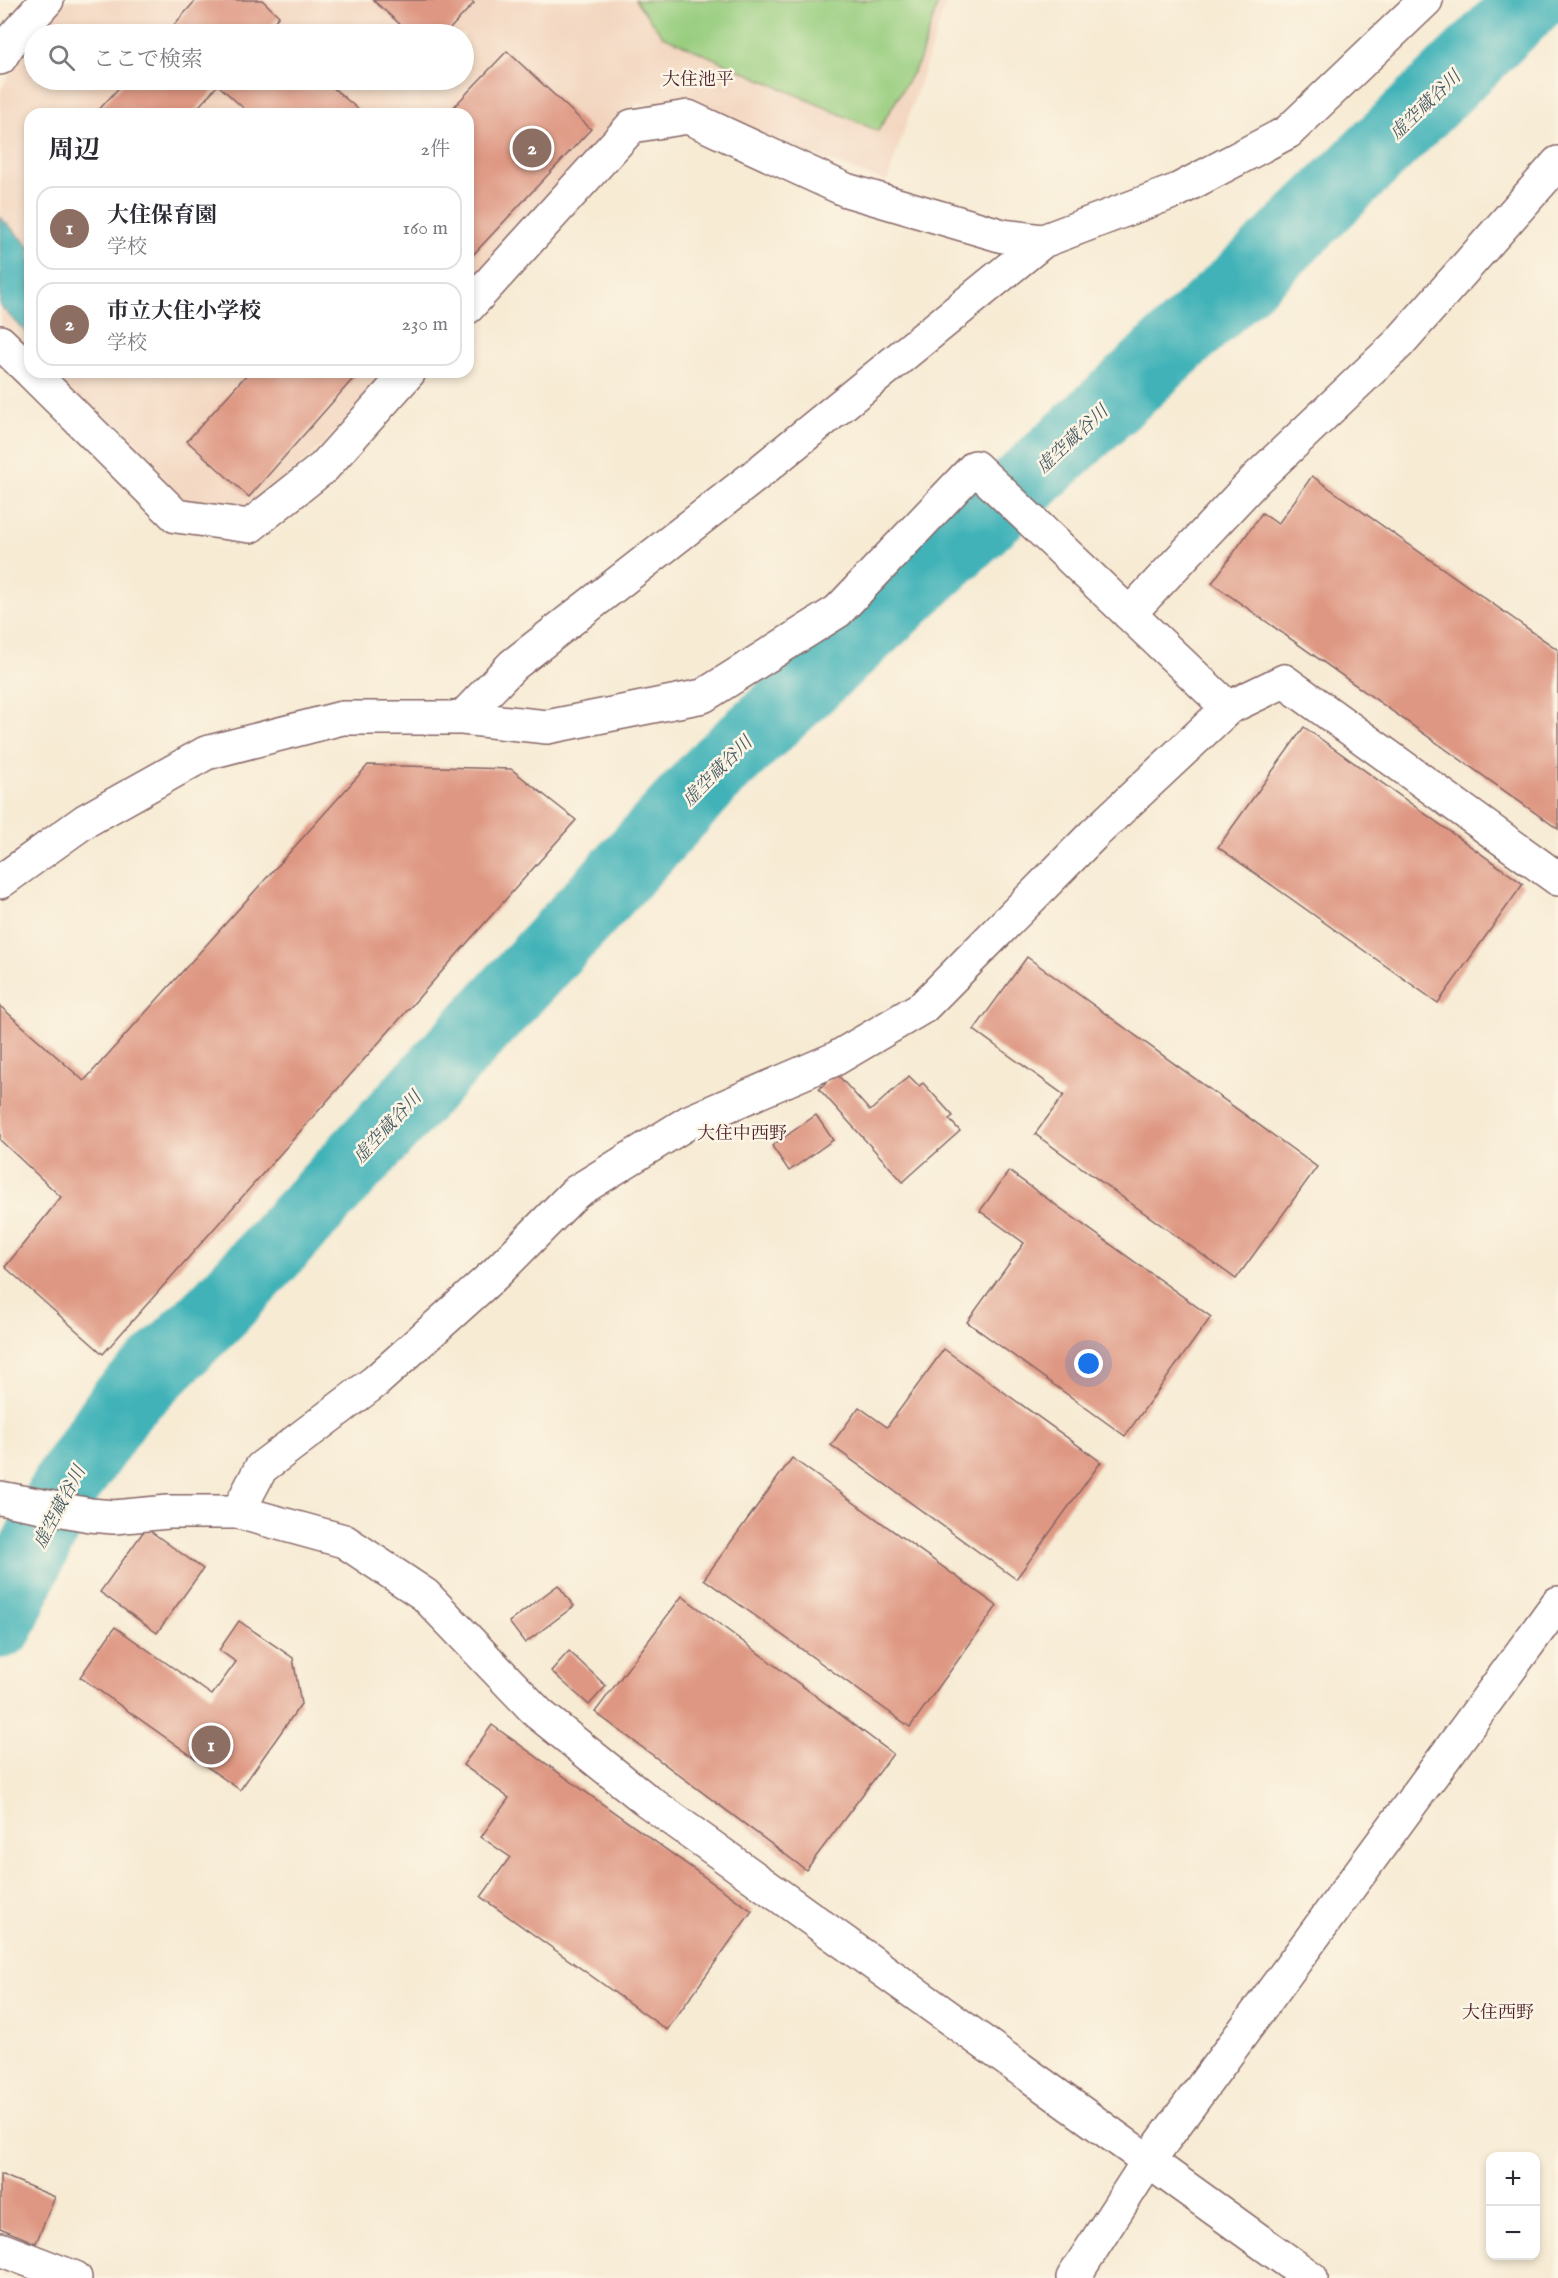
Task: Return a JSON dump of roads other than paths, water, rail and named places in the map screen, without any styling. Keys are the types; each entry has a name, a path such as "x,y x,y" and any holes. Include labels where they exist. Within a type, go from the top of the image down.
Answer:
{"street":[{"path":"25,24 47,0"},
{"path":"462,718 513,665 756,476 1043,241 1178,190 1288,132 1426,0"},
{"path":"0,58 24,26"},
{"path":"474,300 632,126 688,117 846,190 1003,236 1043,241"},
{"path":"1129,614 1257,478 1398,345 1558,164"},
{"path":"0,342 24,366"},
{"path":"36,378 176,516 250,526 324,467 405,378"},
{"path":"0,882 85,821 206,753 342,718 462,718 547,727 703,696 838,611 975,467 1228,708"},
{"path":"238,1512 261,1468 376,1381 496,1273 576,1192 689,1122 836,1059 923,1008 1093,835 1228,708 1284,681 1558,879"},
{"path":"8,1500 90,1515 114,1517 168,1512 238,1512 344,1541 425,1595 539,1714 645,1799 1311,2278"},
{"path":"1073,2278 1149,2160 1558,1603"},
{"path":"0,2249 75,2278"}],"water":[{"path":"0,217 24,241 24,330 0,306"}],"waterway":[{"name":"虚空蔵谷川","path":"0,1624 25,1567 67,1484 122,1404 219,1309 720,766 1268,258 1532,0"}],"place":[{"name":"市立大住小学校","path":"532,148"},
{"name":"大住保育園","path":"211,1745"}],"district":[{"name":"大住池平","path":"698,79"},
{"name":"大住中西野","path":"742,1133"},
{"name":"大住西野","path":"1498,2012"}]}
